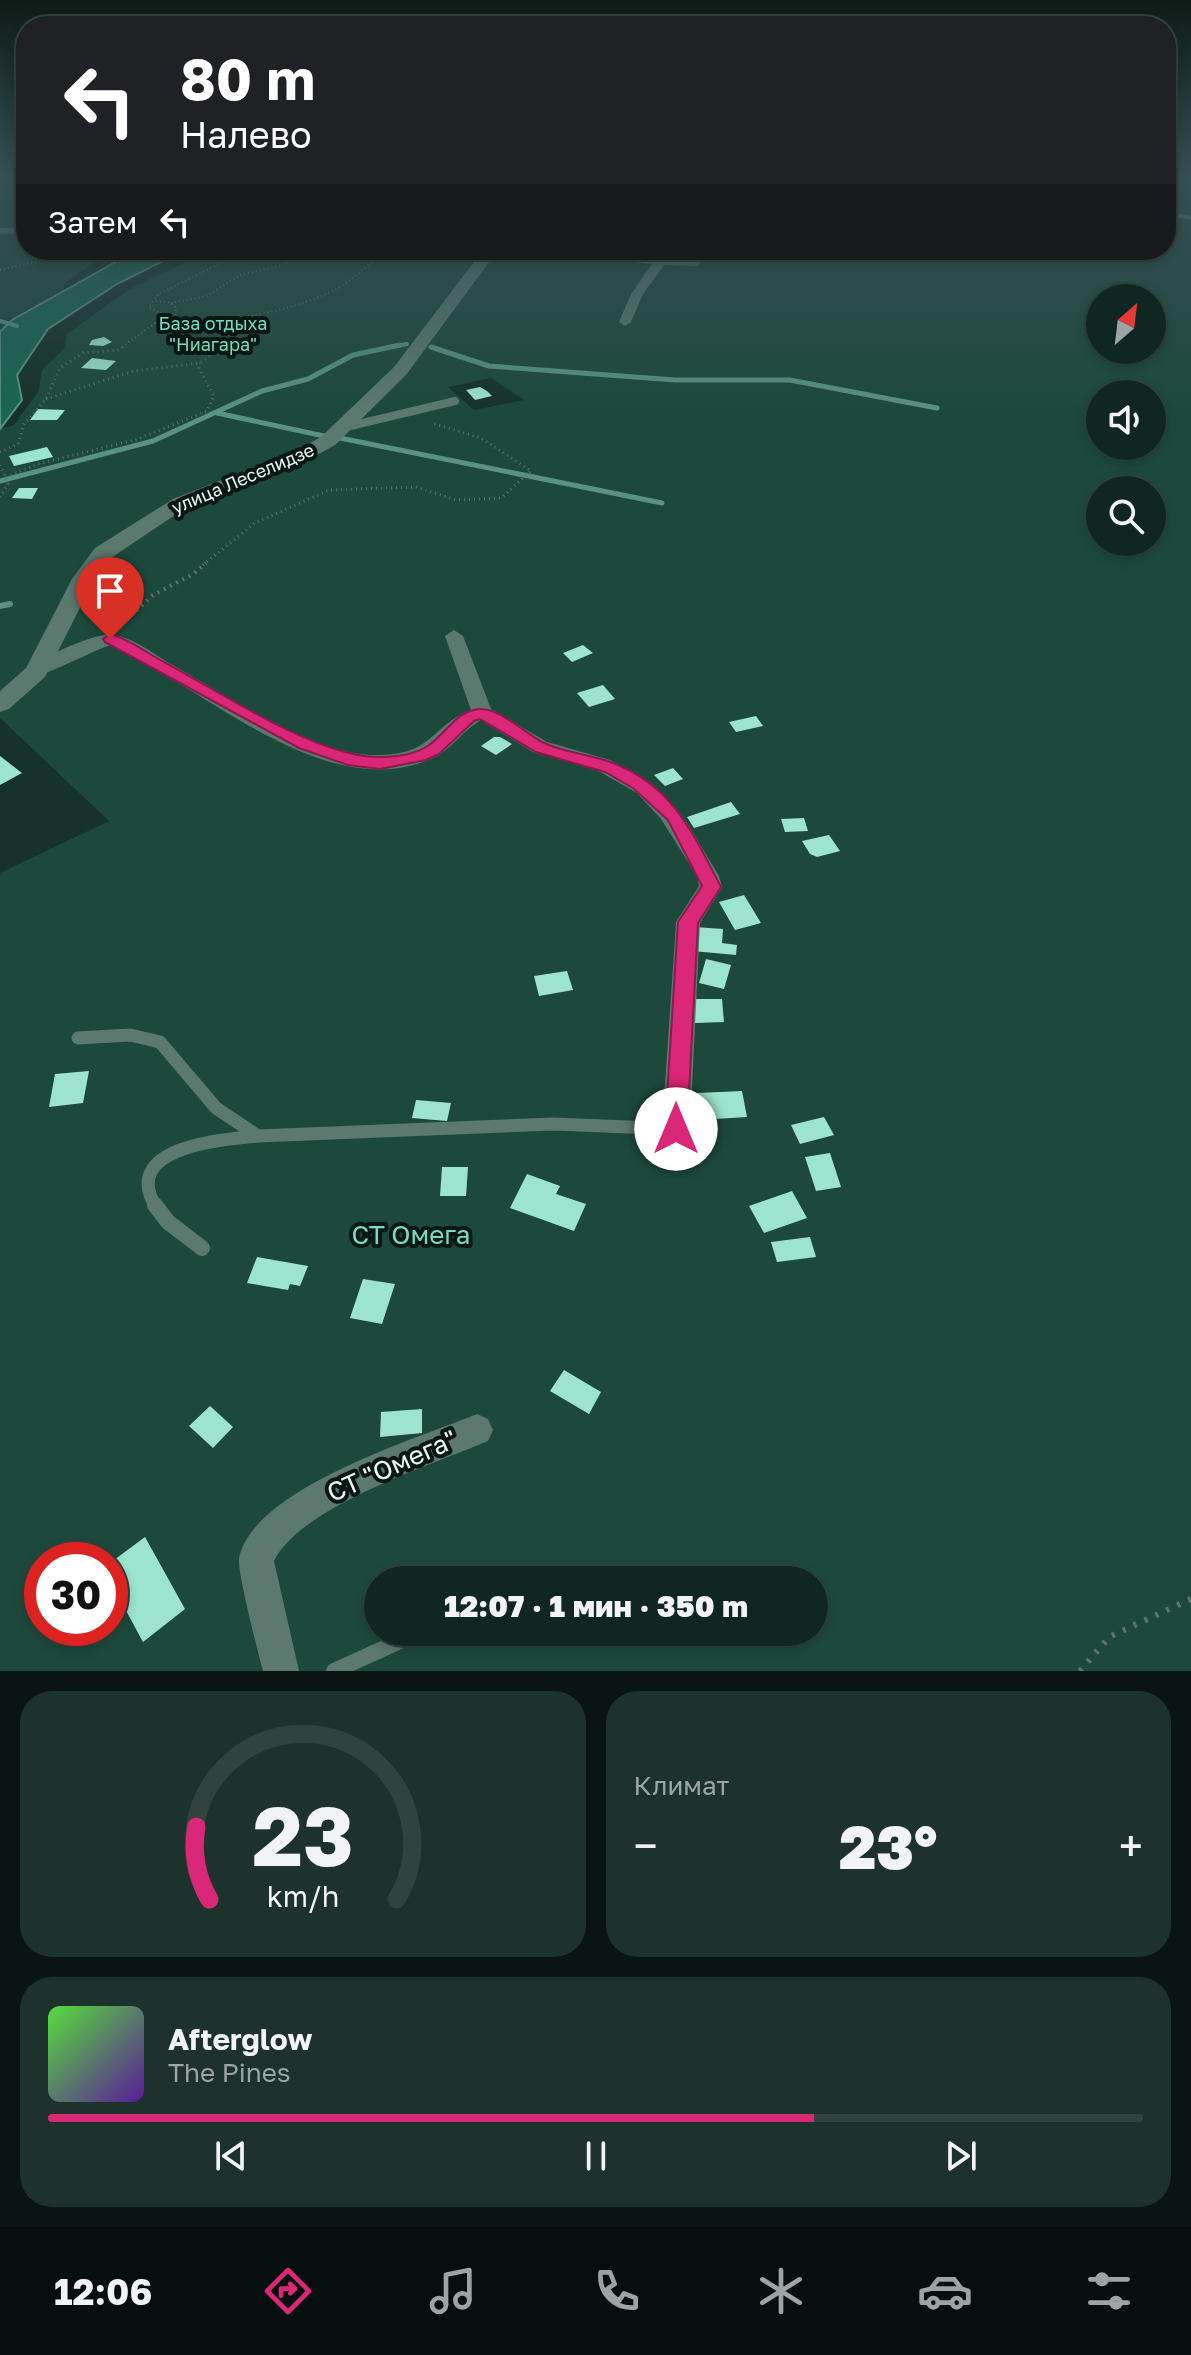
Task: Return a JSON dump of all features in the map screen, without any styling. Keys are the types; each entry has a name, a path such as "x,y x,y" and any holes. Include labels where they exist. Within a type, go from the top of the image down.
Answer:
{"street":[{"name":"улица Леселидзе","path":"0,704 36,672 83,579 103,553 180,503 316,450 400,371 483,260"},
{"path":"645,260 688,264 696,260"},
{"path":"625,322 637,294 660,262"},
{"path":"454,636 482,713"},
{"path":"36,672 97,641 110,639 305,744 348,759 380,763 420,756 433,750 468,717 482,713 500,721 516,735 542,749 611,768 639,784 675,817 711,887 688,922 676,1129"},
{"name":"СТ \"Омега\"","path":"281,1671 256,1560 269,1534 329,1491 477,1430"}],"lane":[{"path":"342,428 455,401"},
{"path":"78,1038 131,1034 160,1042 223,1117 258,1136"},
{"path":"202,1248 163,1219 150,1201 147,1185 166,1158 191,1143 258,1136 554,1124 676,1129"},
{"path":"334,1671 389,1646"}],"path":[{"path":"0,270 41,260"},
{"path":"228,260 159,294 149,307 154,313 175,318 211,320 249,314 306,302 335,291 374,260"},
{"path":"155,301 171,303 207,296 240,275 292,260"},
{"path":"171,303 176,308 175,318"},
{"path":"46,399 134,371 200,363 223,349 227,337 249,314"},
{"path":"0,452 18,444 24,424 46,399 60,368 83,353 119,350 165,316"},
{"path":"6,477 38,464 138,439 207,411 214,396 199,368 200,363"},
{"path":"97,641 131,619 153,595 193,574 255,523 329,490 416,487 456,500 501,498 531,471 481,438 432,423 414,410"},
{"path":"0,465 8,484 0,497"},
{"path":"1080,1671 1109,1637 1191,1599"}],"green space":[{"path":"0,255 16,255 16,260 97,260 64,284 64,292 12,320 0,332"},
{"path":"1176,255 1191,255 1191,1671 0,1671 0,873 109,821 0,718 0,429 14,425 38,392 42,370 64,349 67,334 128,290 190,260 1176,260","holes":["491,378 524,400 474,410 448,387"]}],"shaded area":[{"path":"119,260 165,260 117,284 48,329 17,375 22,400 0,429 0,332 12,320"}],"building":[{"path":"104,337 112,342 103,346 89,345 92,340"},
{"path":"92,358 116,361 106,370 81,368"},
{"path":"480,387 492,396 475,400 466,390"},
{"path":"38,409 65,410 57,420 30,420"},
{"path":"47,447 53,457 14,466 9,456"},
{"path":"19,488 38,488 32,499 12,498"},
{"path":"583,645 593,653 572,662 563,653"},
{"path":"603,685 615,699 589,707 577,693"},
{"path":"756,716 763,726 736,732 729,722"},
{"path":"494,737 512,744 496,755 481,746"},
{"path":"0,756 22,773 0,785"},
{"path":"673,768 683,779 665,786 654,775"},
{"path":"731,802 740,814 694,828 687,817"},
{"path":"804,818 808,831 785,832 781,819"},
{"path":"829,835 840,851 817,857 810,854 802,841"},
{"path":"744,895 761,923 735,930 719,902"},
{"path":"695,927 723,929 722,943 737,945 736,955 692,951"},
{"path":"706,959 731,965 724,989 699,983"},
{"path":"567,971 573,990 539,996 534,976"},
{"path":"693,999 722,999 724,1022 695,1023"},
{"path":"89,1071 83,1103 49,1107 55,1074"},
{"path":"742,1091 747,1117 700,1120 697,1093"},
{"path":"416,1100 451,1103 447,1121 412,1118"},
{"path":"824,1117 834,1135 800,1144 791,1125"},
{"path":"830,1153 841,1187 816,1191 805,1157"},
{"path":"442,1167 468,1167 466,1196 440,1196"},
{"path":"527,1174 560,1186 556,1194 586,1204 574,1231 510,1208"},
{"path":"792,1191 807,1218 764,1233 749,1206"},
{"path":"810,1237 816,1257 777,1262 771,1242"},
{"path":"257,1257 308,1266 300,1286 290,1284 288,1290 247,1283"},
{"path":"363,1279 395,1284 382,1324 350,1318"},
{"path":"564,1370 601,1392 589,1414 550,1391"},
{"path":"210,1406 233,1427 213,1448 189,1426"},
{"path":"422,1409 422,1433 380,1437 381,1412"},
{"path":"145,1537 185,1609 143,1642 128,1614 128,1550"}],"waterway":[{"path":"0,321 17,326"},
{"path":"394,346 407,344"},
{"path":"394,346 400,345"},
{"path":"0,481 153,441 262,391 308,379 353,355 394,346"},
{"path":"431,347 489,366 675,380 790,380 937,408"},
{"path":"217,413 324,436"},
{"path":"340,438 662,503"},
{"path":"0,606 10,604"}],"route":[{"path":"110,639 305,744 348,759 380,763 420,756 433,750 468,717 482,713 500,721 516,735 542,749 611,768 639,784 675,817 711,887 688,922 676,1129"}],"park label":[{"name":"База отдыха \"Ниагара\"","path":"213,334"},
{"name":"СТ Омега","path":"411,1235"}]}
